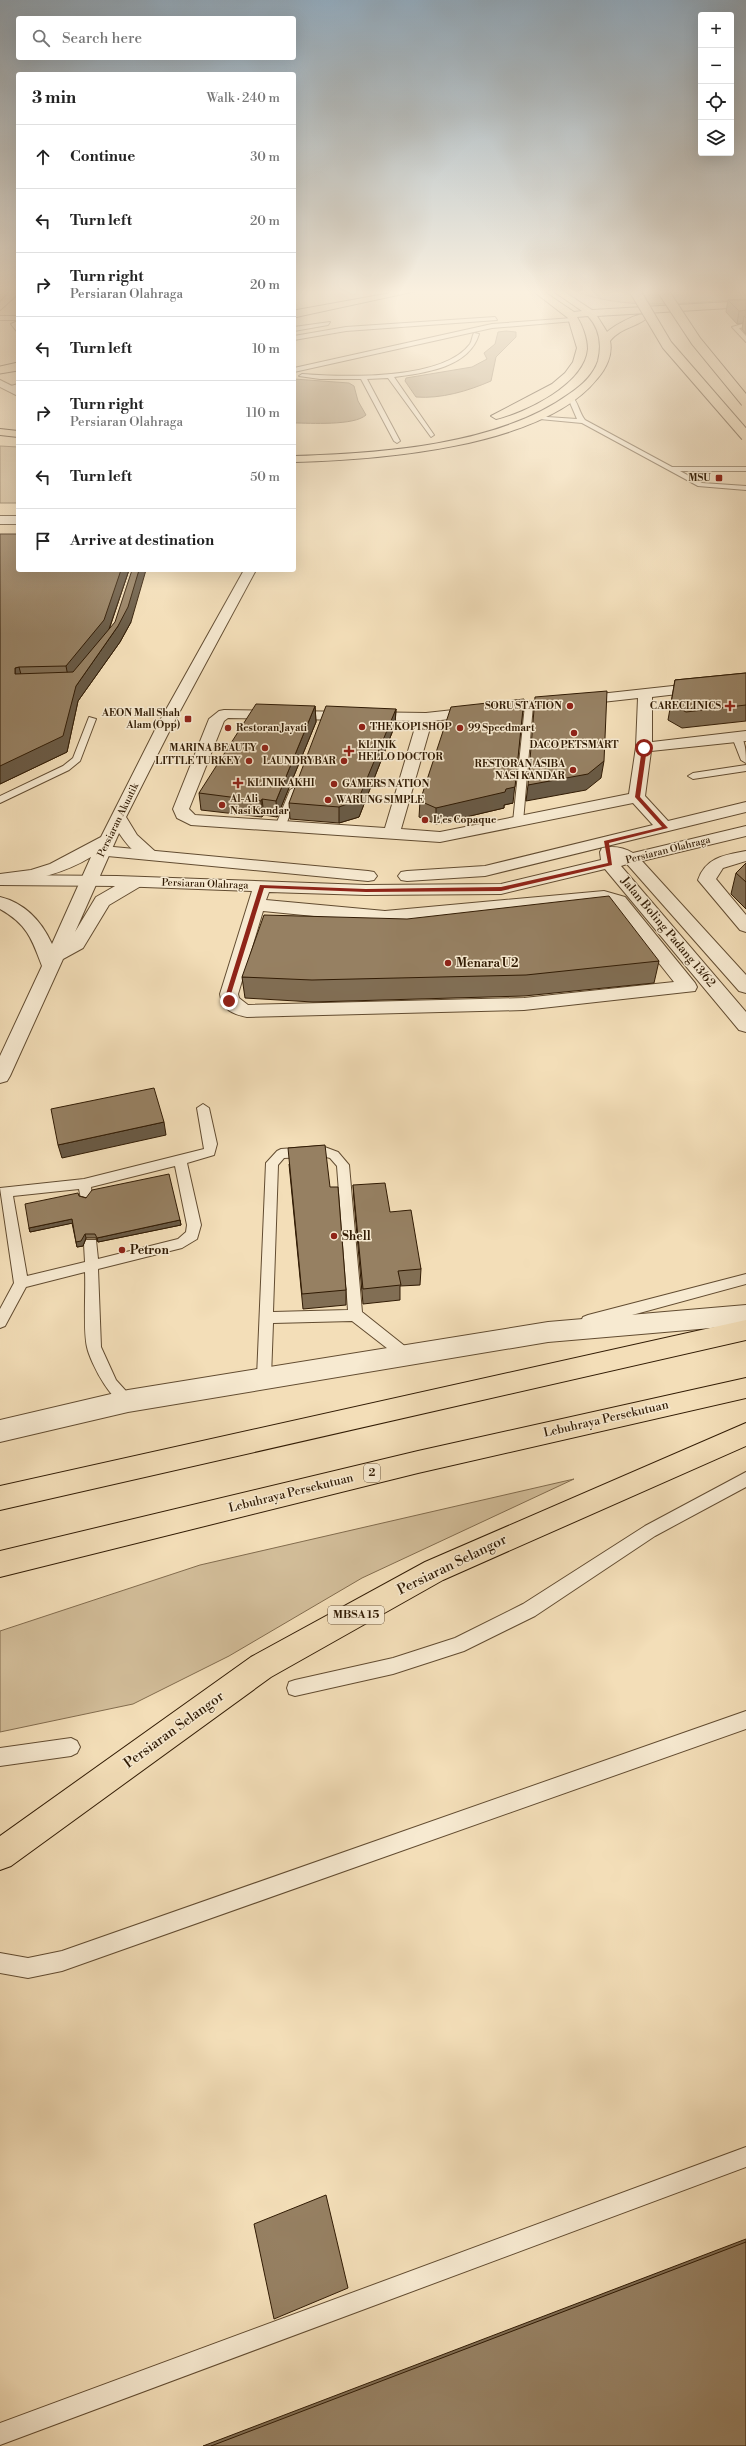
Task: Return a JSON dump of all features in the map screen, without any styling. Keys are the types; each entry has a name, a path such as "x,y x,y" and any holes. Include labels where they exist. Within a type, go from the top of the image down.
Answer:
{"main road":[{"path":"484,421 522,405"},
{"path":"296,452 433,447 482,436 532,418 557,405"},
{"path":"719,405 746,436"},
{"path":"0,422 16,423"},
{"path":"0,432 16,434"},
{"path":"382,442 397,441 444,432"},
{"path":"324,446 350,450"},
{"path":"296,459 350,450"},
{"path":"296,471 299,468 309,464 350,450"},
{"path":"0,1498 746,1330"},
{"name":"Lebuhraya Persekutuan","path":"0,1564 418,1462 746,1388"},
{"name":"Persiaran Selangor","path":"0,1855 261,1667 434,1571 746,1434"}],"street":[{"path":"0,512 16,512"},
{"path":"0,520 16,520"},
{"name":"Persiaran Akuatik","path":"0,1076 118,817 184,688 249,572"},
{"path":"637,797 440,837 191,820 183,815 181,809 217,718 224,714 235,713 323,718 426,717 746,682"},
{"path":"637,797 644,748 645,694"},
{"path":"392,834 426,717"},
{"path":"644,748 742,736"},
{"path":"637,797 665,828"},
{"name":"Persiaran Olahraga","path":"105,846 151,855 384,878 485,871 746,807"},
{"path":"118,817 125,833 138,846 151,855"},
{"name":"Persiaran Olahraga","path":"86,888 135,882 366,890 501,889 746,831"},
{"path":"606,842 610,864"},
{"name":"Jalan Boling Padang 13/62","path":"606,842 631,859 746,987"},
{"path":"0,880 31,876 57,869 105,846"},
{"path":"746,856 717,863 709,871 707,880 746,926"},
{"name":"Jalan Boling Padang 13/62","path":"610,864 746,1025"},
{"path":"550,878 638,896"},
{"path":"0,880 86,888"},
{"path":"0,902 19,911 36,928 53,961 77,944 102,901 135,882"},
{"path":"256,905 385,917 604,896 619,901 688,987 524,1004 247,1011 235,1007 229,1001 228,994 256,905 262,886"},
{"path":"0,894 86,888"},
{"path":"719,993 746,987"},
{"path":"0,1431 128,1402 264,1377 548,1332 746,1315"}],"lane":[{"path":"378,405 397,441"},
{"path":"410,405 431,435"},
{"path":"574,405 578,416 583,421 669,469 700,484 746,488"},
{"path":"532,418 583,421"},
{"path":"669,469 746,469"},
{"path":"518,822 529,705"},
{"path":"0,800 66,768 76,759 92,719"},
{"path":"742,736 746,760"},
{"path":"693,776 746,768"},
{"path":"280,827 300,778"},
{"path":"0,1322 21,1283 3,1193 85,1190 210,1152 211,1144 203,1108"},
{"path":"264,1377 272,1163 281,1154 322,1152 334,1155 343,1165 354,1315"},
{"path":"21,1283 182,1243 192,1235 194,1225 180,1160"},
{"path":"91,1244 93,1265 94,1347 111,1384 128,1402"},
{"path":"548,1332 746,1279"},
{"path":"266,1318 354,1315 406,1355"},
{"path":"295,1688 393,1666 458,1645 529,1610 650,1531 746,1479"},
{"path":"0,1963 28,1968 62,1962 746,1720"},
{"path":"0,1757 71,1747"},
{"path":"0,2434 746,2157"}],"shaded area":[{"path":"296,405 360,405 366,415 360,419 352,421 296,423"},
{"path":"0,446 16,447 16,503 0,503"},
{"path":"574,1479 362,1578 229,1656 133,1704 0,1732 0,1631 200,1565"}],"building":[{"path":"0,534 16,534 16,572 120,572 104,620 66,666 19,667 15,668 15,674 73,672 115,622 131,572 138,572 128,607 118,626 76,686 63,736 0,766"},
{"path":"746,673 746,705 686,712 671,704 675,680"},
{"path":"607,691 604,761 588,774 528,785 535,697"},
{"path":"524,699 515,787 506,789 505,792 436,808 420,801 451,707"},
{"path":"256,704 315,706 276,801 262,799 261,801 199,793"},
{"path":"326,706 396,709 358,800 339,807 289,803"},
{"path":"746,863 746,882 736,873"},
{"name":"Menara U2","path":"609,896 659,961 526,975 312,980 242,977 264,915 407,919"},
{"path":"154,1088 164,1122 58,1145 51,1109"},
{"path":"325,1145 330,1187 338,1187 346,1290 302,1294 288,1148"},
{"path":"169,1174 180,1220 97,1238 95,1234 85,1234 81,1241 76,1242 72,1219 29,1228 25,1204 78,1193 79,1196 86,1198 92,1190"},
{"path":"385,1183 390,1212 411,1210 421,1269 398,1271 401,1285 363,1289 353,1185"},
{"path":"326,2195 348,2288 274,2319 254,2224"},
{"path":"746,2242 746,2446 211,2446"}],"place":[{"name":"MSU","path":"719,478"},
{"name":"SORU STATION","path":"570,706"},
{"name":"CARECLINICS","path":"730,706"},
{"name":"AEON Mall Shah Alam (Opp)","path":"188,719"},
{"name":"THE KOPI SHOP","path":"362,727"},
{"name":"Restoran Jayati","path":"228,728"},
{"name":"99 Speedmart","path":"460,728"},
{"name":"DACO PETSMART","path":"574,733"},
{"name":"MARINA BEAUTY","path":"265,748"},
{"name":"KLINIK HELLO DOCTOR","path":"349,751"},
{"name":"LITTLE TURKEY","path":"249,761"},
{"name":"LAUNDRYBAR","path":"344,761"},
{"name":"RESTORAN ASIBA NASI KANDAR","path":"573,770"},
{"name":"KLINIK AKHI","path":"238,783"},
{"name":"GAMERS NATION","path":"334,784"},
{"name":"WARUNG SIMPLE","path":"328,800"},
{"name":"Al-Ali Nasi Kandar","path":"222,805"},
{"name":"L'es Copaque","path":"425,820"},
{"name":"Menara U2","path":"448,963"},
{"name":"Shell","path":"334,1236"},
{"name":"Petron","path":"122,1250"}],"route":[{"path":"229,1001 228,994 262,886 366,890 501,889 610,864 606,842 665,828 637,797 644,748"}]}
